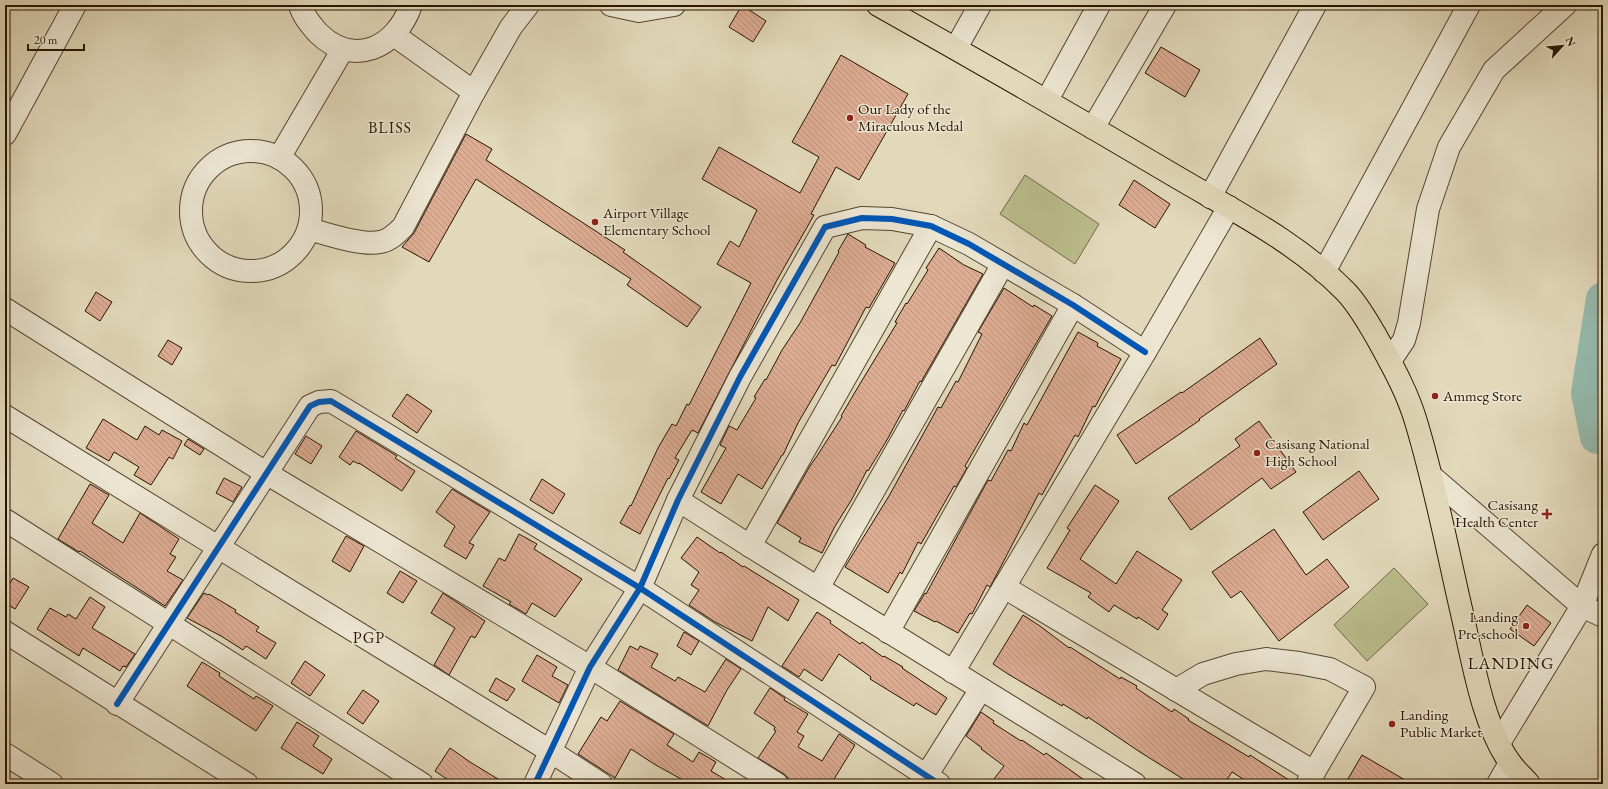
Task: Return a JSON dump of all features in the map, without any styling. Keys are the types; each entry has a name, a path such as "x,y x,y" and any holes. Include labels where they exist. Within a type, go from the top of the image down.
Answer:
{"main road":[{"path":"878,5 1047,100 1279,238 1324,272 1347,293 1368,322 1408,396 1431,476 1476,674 1489,719 1499,743 1510,763 1529,784"}],"street":[{"path":"5,134 75,5"},
{"path":"300,5 311,26 325,40 343,49 356,52 370,50 382,45 404,22 411,5"},
{"path":"309,229 367,243 381,242 393,236 403,227 474,92 511,27 528,5"},
{"path":"611,5 639,11 674,5"},
{"path":"956,48 980,5"},
{"path":"1047,100 1099,5"},
{"path":"1093,128 1164,5"},
{"path":"954,672 1145,352 1220,202 1315,5"},
{"path":"1324,272 1469,5"},
{"path":"1390,361 1404,340 1409,323 1428,209 1449,148 1494,70 1565,5"},
{"path":"394,34 474,92"},
{"path":"279,158 343,49"},
{"path":"241,151 261,151 279,158 296,170 307,188 311,209 309,229 300,247 286,261 268,269 248,272 229,268 212,258 199,243 192,224 190,205 195,186 206,169 222,157 241,151"},
{"path":"535,784 590,667 640,588 678,500 740,377 825,227 862,218 892,219 931,226 969,244 1073,305 1145,352"},
{"path":"750,546 931,226"},
{"path":"818,588 1003,264"},
{"path":"888,632 1073,305"},
{"path":"5,309 266,473 590,667 776,784"},
{"path":"117,704 310,406 319,402 331,401 640,588 929,781 981,690"},
{"path":"5,416 550,751 601,784"},
{"path":"1431,476 1582,606 1603,616"},
{"path":"678,500 981,690 1135,784"},
{"path":"5,520 170,623 422,784"},
{"path":"1499,743 1582,606 1603,554"},
{"path":"1004,587 1176,690 1310,778 1364,687 1330,669 1266,659 1236,664 1203,674 1176,690"},
{"path":"5,632 117,704 247,784"},
{"path":"5,754 52,784"},
{"path":"1498,784 1510,763"}],"green space":[{"path":"1025,175 1099,224 1075,264 1000,214"},
{"path":"1394,568 1428,604 1367,661 1334,625"}],"building":[{"path":"742,5 766,21 753,42 729,27"},
{"path":"1161,47 1200,70 1185,97 1145,73"},
{"path":"841,55 908,94 859,180 836,167 811,214 814,215 777,280 698,433 692,430 675,458 679,460 669,479 668,478 640,534 620,523 630,505 631,506 658,448 672,424 676,426 687,404 689,405 751,283 717,264 730,241 739,247 757,210 702,179 719,147 800,193 819,157 792,142"},
{"path":"466,134 492,149 486,160 625,250 623,252 701,307 687,327 627,285 631,279 476,179 429,262 402,247 414,233"},
{"path":"1134,180 1170,204 1155,228 1119,205"},
{"path":"848,234 866,245 865,247 895,263 869,308 866,307 835,366 832,365 798,423 783,455 762,489 738,474 721,504 701,492 726,448 720,445 729,426 737,430 756,398 754,397 765,379 766,380 782,350 800,323"},
{"path":"939,248 964,265 983,274 887,440 868,471 867,470 852,499 834,528 822,553 799,542 801,538 777,523 810,466 842,417 841,416 897,323 895,322 906,303 907,304 928,270 926,268"},
{"path":"1004,288 1033,307 1034,305 1052,316 965,466 967,468 956,487 954,486 921,544 918,542 902,574 900,572 888,593 845,567 889,496 938,407 941,408 956,381 958,382 982,334 978,332"},
{"path":"96,292 112,302 100,321 85,311"},
{"path":"1078,332 1098,343 1097,346 1121,359 1095,407 1093,406 1078,437 1075,435 1042,495 1039,493 990,587 987,585 972,614 970,613 958,633 914,611 925,593 926,594 988,480 991,481 1008,450 1011,451 1024,423 1027,425"},
{"path":"1260,338 1277,364 1136,464 1117,435 1181,392 1182,393"},
{"path":"168,340 182,348 172,365 158,356"},
{"path":"407,394 432,411 417,433 392,416"},
{"path":"103,419 137,440 145,426 159,435 162,430 182,441 173,459 169,457 151,485 134,475 139,467 114,452 109,461 86,448"},
{"path":"1259,421 1296,472 1271,489 1262,478 1191,530 1168,498 1240,446 1235,439"},
{"path":"356,431 397,456 395,458 415,471 402,491 359,463 353,461 350,465 339,457"},
{"path":"306,436 322,446 311,464 295,454"},
{"path":"188,439 204,449 200,455 184,445"},
{"path":"1359,471 1379,499 1323,540 1303,512"},
{"path":"224,478 242,487 233,502 216,493"},
{"path":"542,479 565,494 553,514 530,500"},
{"path":"90,484 109,495 92,523 123,543 140,513 179,539 170,554 176,557 167,571 183,580 165,606 80,551 79,552 58,539"},
{"path":"1095,485 1119,501 1080,559 1116,584 1137,551 1182,580 1162,610 1168,614 1158,630 1138,617 1137,619 1114,605 1109,612 1088,597 1091,593 1047,568 1070,530 1067,528"},
{"path":"452,489 490,512 469,543 474,545 466,559 444,546 455,526 436,512"},
{"path":"1274,529 1306,575 1327,559 1349,587 1279,641 1241,591 1231,598 1212,572"},
{"path":"519,534 537,544 534,549 582,579 555,617 532,603 526,614 509,604 511,602 483,586 499,558 505,561"},
{"path":"346,536 364,546 350,572 332,561"},
{"path":"697,537 720,553 721,552 743,567 744,566 799,600 788,621 768,607 752,641 715,622 689,605 699,590 691,585 699,572 681,558"},
{"path":"400,571 417,581 403,603 387,593"},
{"path":"13,578 29,587 15,609 5,603 5,592"},
{"path":"204,593 209,594 236,610 235,612 259,627 256,631 276,643 266,659 246,646 243,650 221,636 187,618"},
{"path":"443,593 485,621 475,638 471,636 449,675 434,665 455,628 431,613"},
{"path":"90,597 105,607 92,628 135,654 126,667 123,666 120,671 83,648 79,656 37,629 50,608 66,617 68,614 76,619"},
{"path":"1527,605 1551,623 1534,646 1510,629"},
{"path":"817,612 860,644 862,642 883,657 884,656 903,667 902,668 947,698 936,715 916,703 914,706 870,679 871,677 839,654 822,681 804,669 799,677 782,666"},
{"path":"1023,615 1069,648 1070,647 1120,679 1121,677 1137,686 1136,688 1172,712 1174,709 1189,719 1188,720 1249,757 1250,755 1295,784 1251,784 1232,772 1224,784 1191,784 1088,717 1087,719 1063,704 1062,706 1008,674 993,664"},
{"path":"684,632 699,641 691,655 677,646"},
{"path":"630,646 638,650 640,646 658,654 651,667 675,681 678,677 705,692 726,659 741,669 727,690 708,726 618,670"},
{"path":"537,655 557,667 552,676 568,685 559,703 522,681"},
{"path":"305,661 325,675 310,696 291,683"},
{"path":"202,662 220,673 219,676 254,699 256,696 273,706 256,731 187,686"},
{"path":"496,678 515,689 507,701 489,691"},
{"path":"770,688 785,698 784,700 808,714 797,732 804,736 798,747 822,761 839,734 855,745 831,784 789,784 788,778 784,774 758,758 776,731 774,730 775,727 754,713"},
{"path":"363,690 379,701 363,724 347,713"},
{"path":"620,701 674,734 667,745 693,762 699,752 716,762 711,771 733,784 690,784 631,749 615,778 578,754 601,717 607,721"},
{"path":"981,712 994,721 993,723 1044,755 1046,753 1090,784 990,784 1004,766 966,736"},
{"path":"297,722 319,736 313,746 332,759 323,774 281,748"},
{"path":"450,748 506,784 454,784 435,771"},
{"path":"1362,755 1412,784 1345,784"}],"waterway":[{"path":"1603,299 1588,393 1597,437 1603,436"}],"cycle path":[{"path":"535,784 590,667 640,588 678,500 740,377 825,227 862,218 892,219 931,226 969,244 1073,305 1145,352"},
{"path":"117,704 310,406 319,402 331,401 640,588 939,784"}],"place":[{"name":"Our Lady of the Miraculous Medal","path":"850,118"},
{"name":"Airport Village Elementary School","path":"595,222"},
{"name":"Ammeg Store","path":"1435,396"},
{"name":"Casisang National High School","path":"1257,453"},
{"name":"Casisang Health Center","path":"1547,514"},
{"name":"Landing Pre-school","path":"1526,626"},
{"name":"Landing Public Market","path":"1392,724"}],"district":[{"name":"BLISS","path":"390,127"},
{"name":"PGP","path":"369,637"},
{"name":"LANDING","path":"1511,663"}]}
